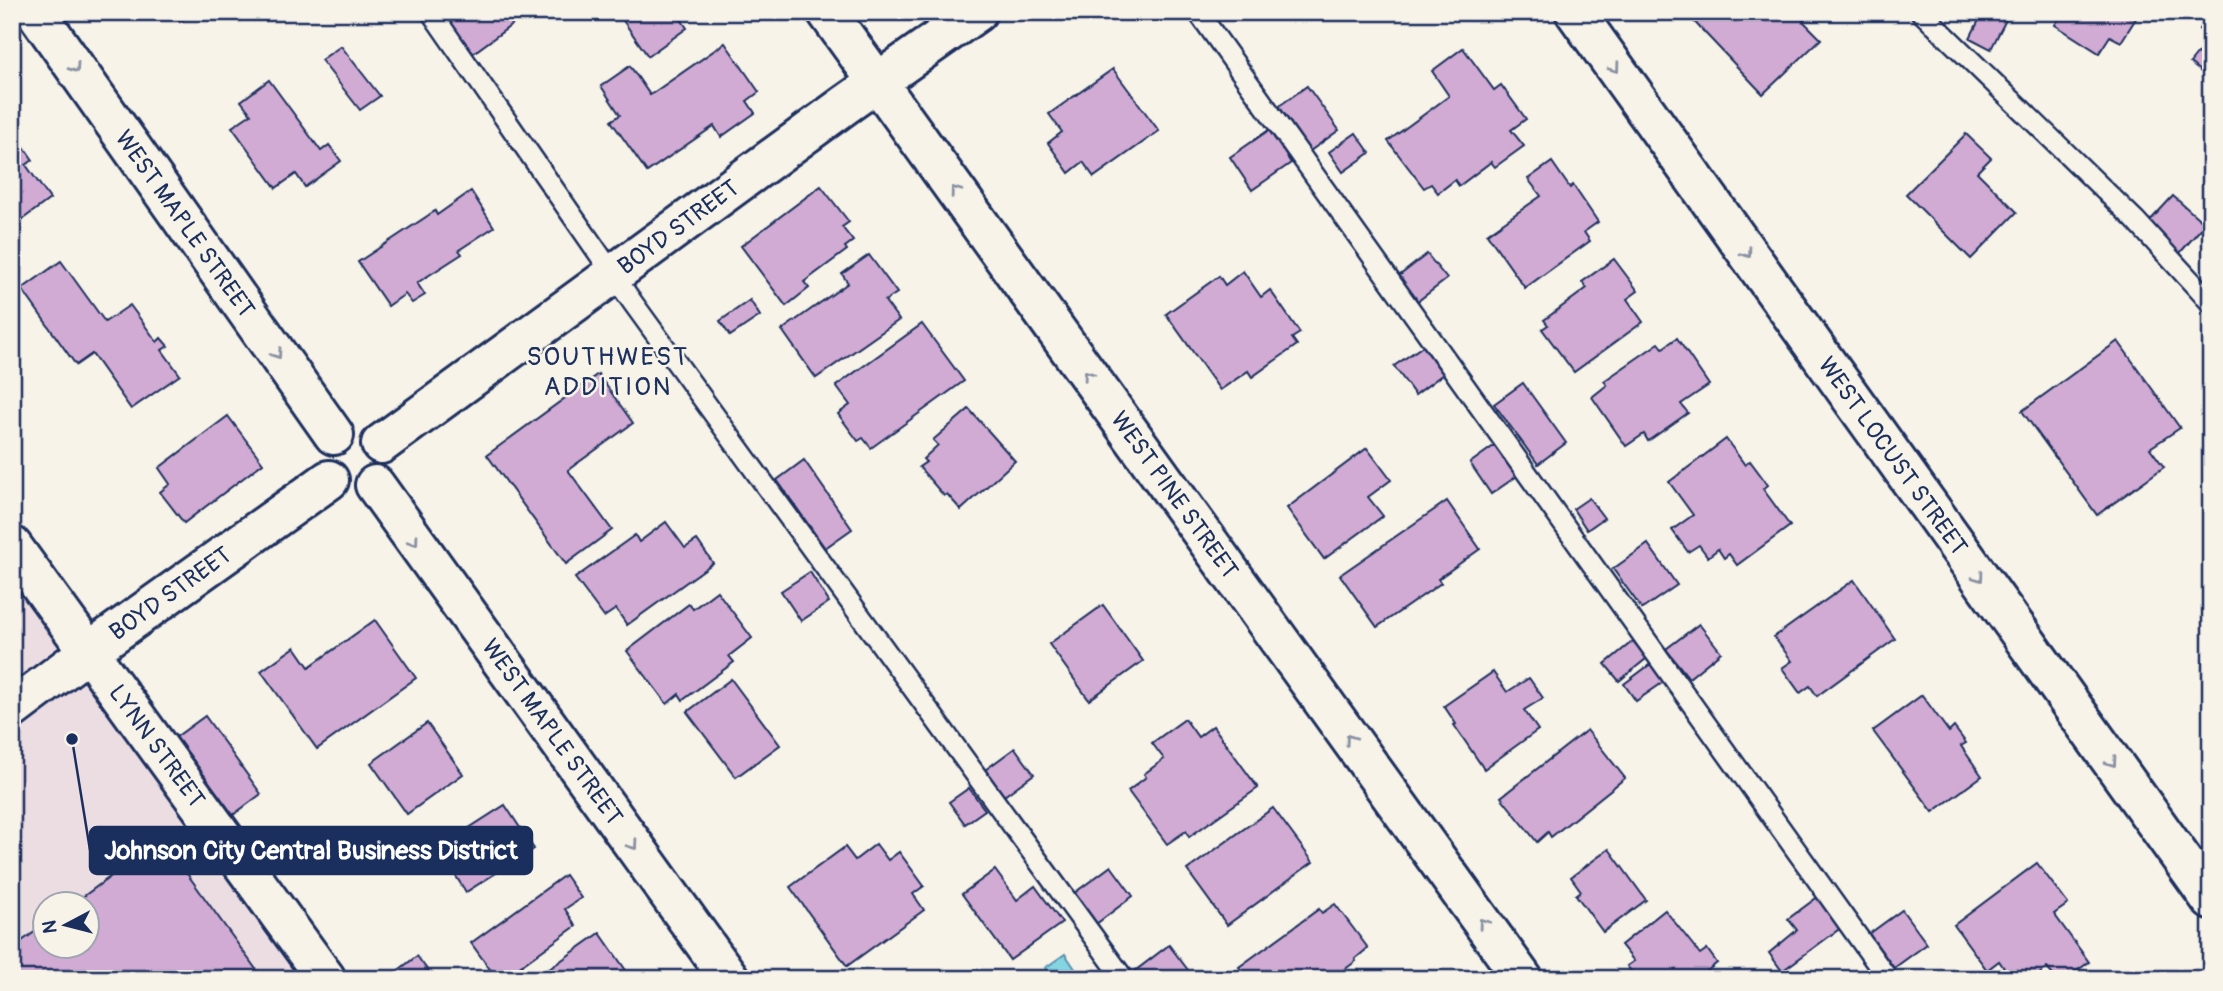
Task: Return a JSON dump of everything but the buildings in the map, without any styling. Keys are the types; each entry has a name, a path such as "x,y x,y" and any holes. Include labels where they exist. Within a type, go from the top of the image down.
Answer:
{"street":[{"name":"WEST MAPLE STREET","path":"36,12 334,435"},
{"name":"WEST PINE STREET","path":"827,12 1523,979"},
{"name":"BOYD STREET","path":"381,444 876,82 977,12"},
{"name":"WEST LOCUST STREET","path":"1575,12 2211,901"},
{"path":"344,430 365,430 381,444 386,461 385,470 375,485 357,493 338,488 329,480 322,463 323,453 334,435 344,430"},
{"name":"BOYD STREET","path":"12,709 329,480"},
{"name":"WEST MAPLE STREET","path":"375,485 730,979"},
{"name":"LYNN STREET","path":"12,546 326,979"}],"lane":[{"path":"431,12 613,274 1124,979"},
{"path":"1198,12 1888,979"},
{"path":"1921,12 2135,220 2211,303"}],"shaded area":[{"path":"12,574 304,979 12,979"}],"water":[{"path":"1065,954 1082,979 1053,979 1045,968"}],"place":[{"name":"Johnson City Central Business District","path":"72,739"}],"district":[{"name":"SOUTHWEST ADDITION","path":"608,372"}]}
